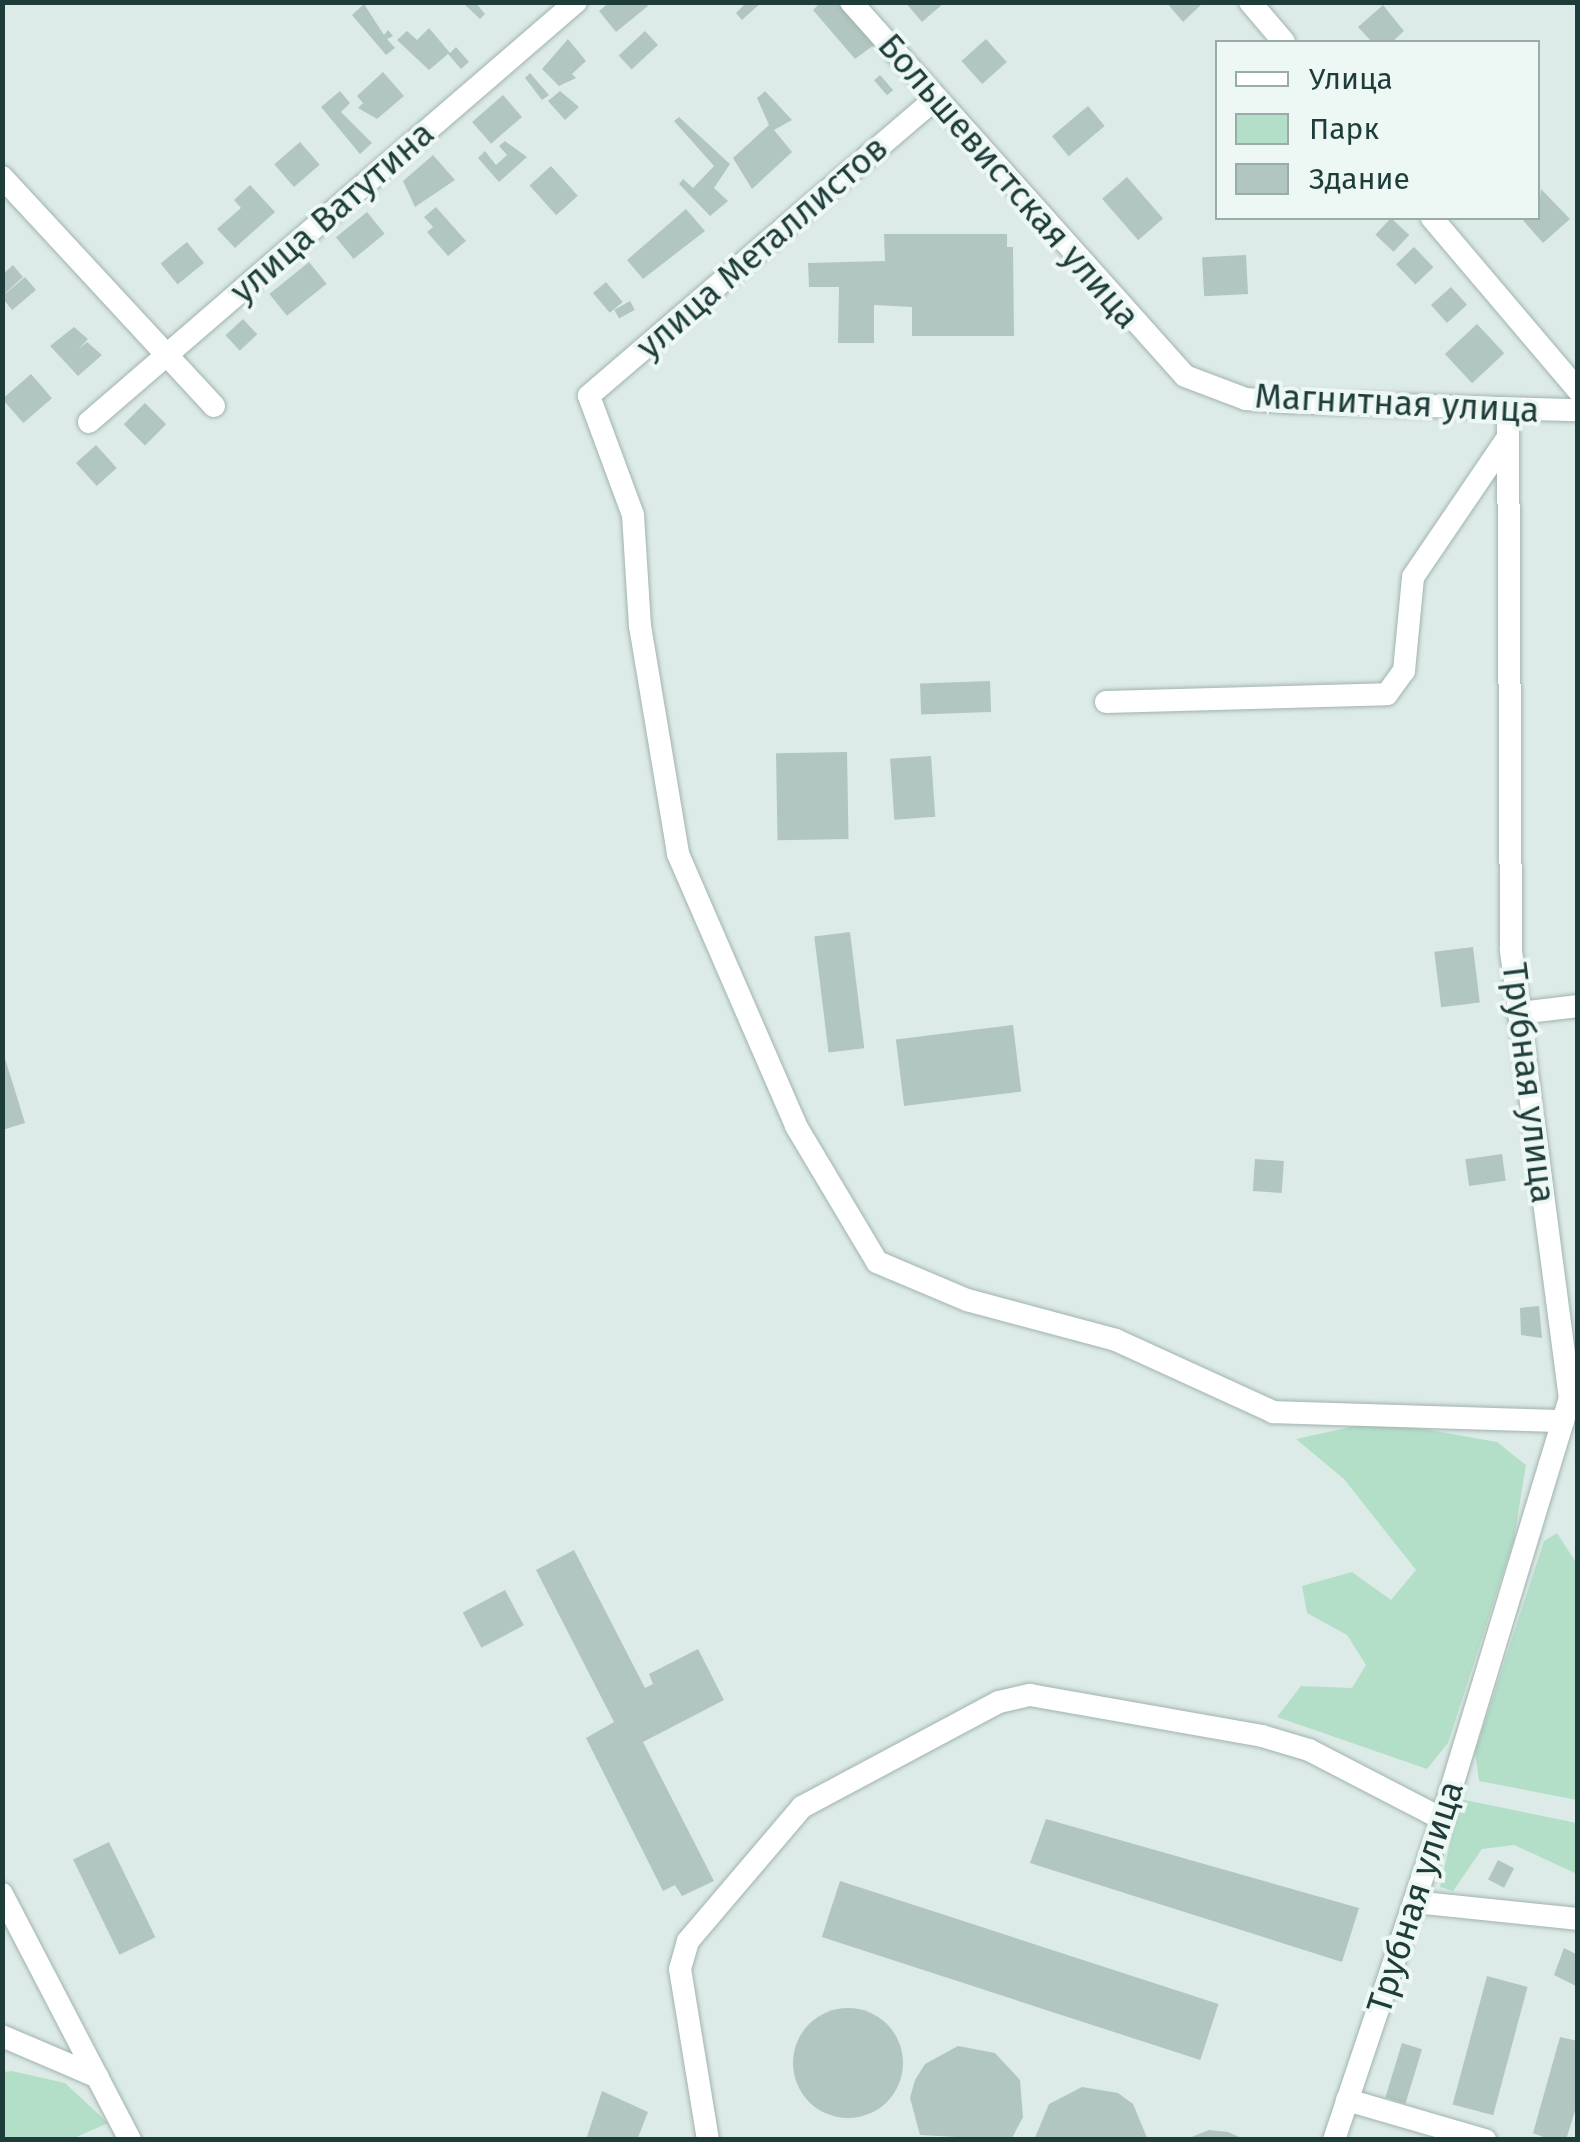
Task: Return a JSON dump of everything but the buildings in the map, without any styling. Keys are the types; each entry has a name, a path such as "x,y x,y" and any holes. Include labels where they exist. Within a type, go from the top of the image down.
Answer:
{"street":[{"name":"улица Ватутина","path":"89,422 576,2"},
{"name":"Большевистская улица","path":"852,2 1167,360"},
{"path":"1250,2 1282,40"},
{"name":"улица Металлистов","path":"935,99 590,396 633,516 640,626 678,854 796,1126 877,1262 966,1300 1116,1340 1273,1412 1563,1421"},
{"path":"2,177 214,406"},
{"path":"1434,220 1578,390"},
{"name":"Магнитная улица","path":"1167,360 1210,389 1246,399 1578,410"},
{"name":"Трубная улица","path":"1334,2140 1442,1819 1570,1399 1511,950 1508,409"},
{"path":"1106,702 1378,696 1395,688 1404,670 1413,577 1508,437"},
{"path":"1520,1013 1578,1006"},
{"path":"708,2140 680,1968 688,1941 802,1807 999,1702 1030,1696 1262,1736 1310,1750 1442,1819"},
{"path":"2,1894 130,2140"},
{"path":"1414,1902 1578,1919"},
{"path":"2,2036 98,2077"},
{"path":"1347,2100 1485,2140"}],"green space":[{"path":"1378,1421 1497,1442 1526,1465 1514,1539 1448,1743 1427,1769 1277,1717 1301,1686 1352,1688 1366,1665 1347,1635 1307,1613 1302,1586 1352,1572 1391,1600 1416,1570 1344,1479 1296,1439"},
{"path":"1557,1533 1577,1564 1577,1800 1479,1781 1475,1752 1544,1541"},
{"path":"1460,1799 1577,1823 1577,1874 1514,1845 1482,1849 1453,1891 1440,1887"},
{"path":"3,2072 65,2083 108,2123 72,2139 3,2139"}]}
